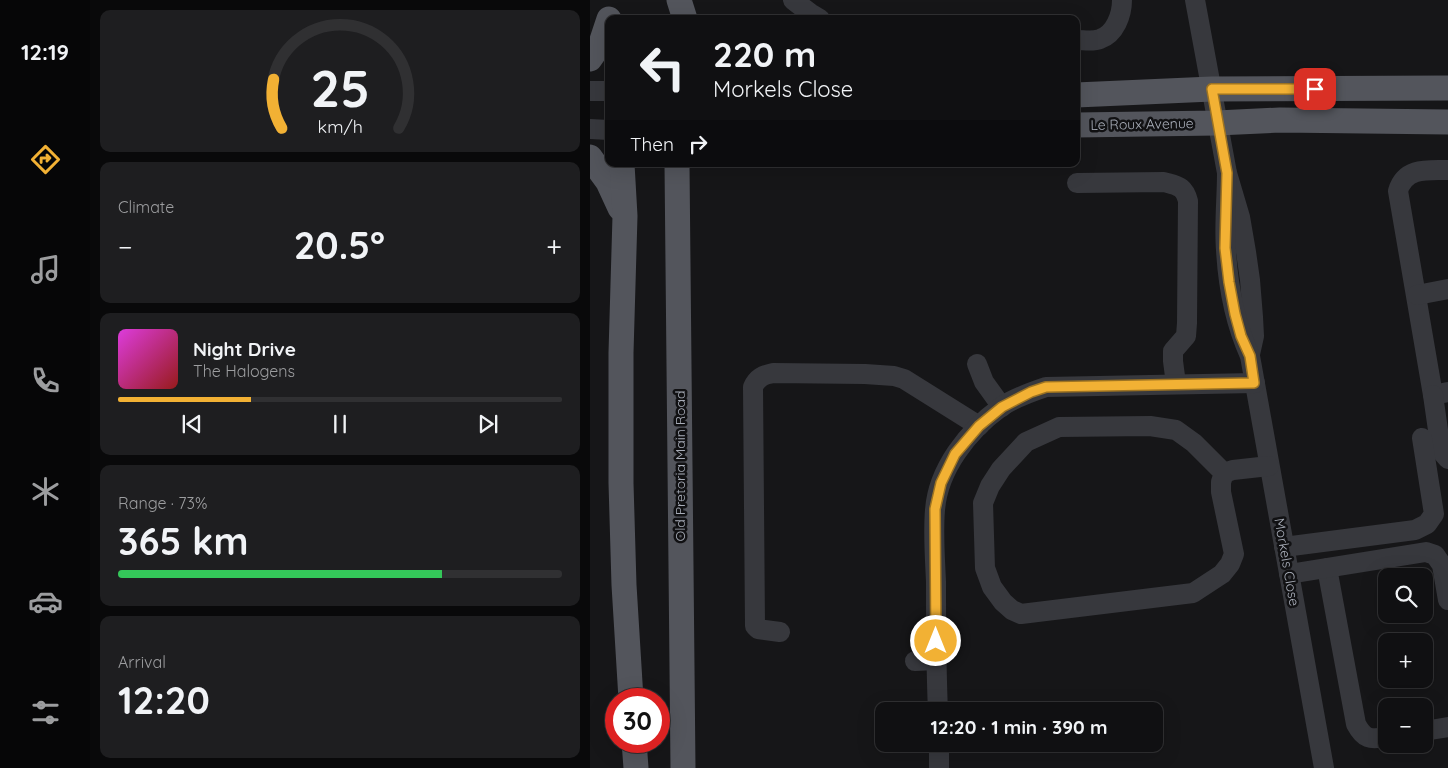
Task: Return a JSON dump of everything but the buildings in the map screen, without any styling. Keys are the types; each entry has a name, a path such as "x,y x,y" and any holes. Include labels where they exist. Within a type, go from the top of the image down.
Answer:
{"main road":[{"path":"615,0 617,15"},
{"path":"610,15 615,0"},
{"path":"674,0 675,15"},
{"path":"679,0 685,15"},
{"path":"590,59 601,43 605,31"},
{"path":"1080,95 1212,89 1448,88"},
{"name":"Le Roux Avenue","path":"1080,125 1280,120 1448,122"},
{"path":"590,157 608,182 625,216"},
{"path":"622,167 625,216 621,353 621,483 624,594 630,688"},
{"name":"Old Pretoria Main Road","path":"677,167 680,629 683,768"},
{"path":"635,753 636,768"}],"street":[{"path":"793,0 812,15"},
{"path":"1080,40 1098,40 1109,33 1115,27 1119,18 1122,0"},
{"name":"Morkels Close","path":"1195,0 1227,173 1240,217 1250,280 1254,336 1250,356 1254,383 1324,768"},
{"path":"590,91 605,91"},
{"path":"590,130 605,130"},
{"path":"1448,170 1428,170 1411,174 1403,180 1398,191 1417,295 1441,393 1442,451 1448,459"},
{"path":"1077,183 1164,182 1177,186 1185,192 1188,201 1187,323 1186,336 1174,351 1173,361 1176,384"},
{"path":"1417,295 1448,289"},
{"path":"978,364 984,382 1002,407"},
{"path":"780,632 758,630 756,626 753,387 756,380 773,373 894,376 904,380 979,426"},
{"path":"938,702 935,509 941,483 955,454 979,426 1002,407 1031,392 1046,387 1254,383"},
{"path":"1150,426 1176,430 1194,442 1224,473 1221,482 1221,492 1234,554 1230,564 1222,574 1192,593 1021,614 1012,610 1003,602 992,587 985,568 983,503 990,486 1026,442 1059,427 1150,426"},
{"path":"1284,547 1415,530 1427,524 1434,514 1422,438"},
{"path":"1224,473 1233,470 1270,466"},
{"path":"1289,574 1426,552 1436,555 1442,565 1448,600"},
{"path":"1328,568 1356,724 1362,734 1373,739 1378,738"},
{"path":"915,661 936,660"},
{"path":"1433,730 1448,727"},
{"path":"938,752 939,768"}],"route":[{"path":"936,641 935,509 941,483 955,454 979,426 1002,407 1031,392 1046,387 1254,383 1250,356 1241,336 1229,282 1225,248 1227,173 1212,89 1315,89"}]}
